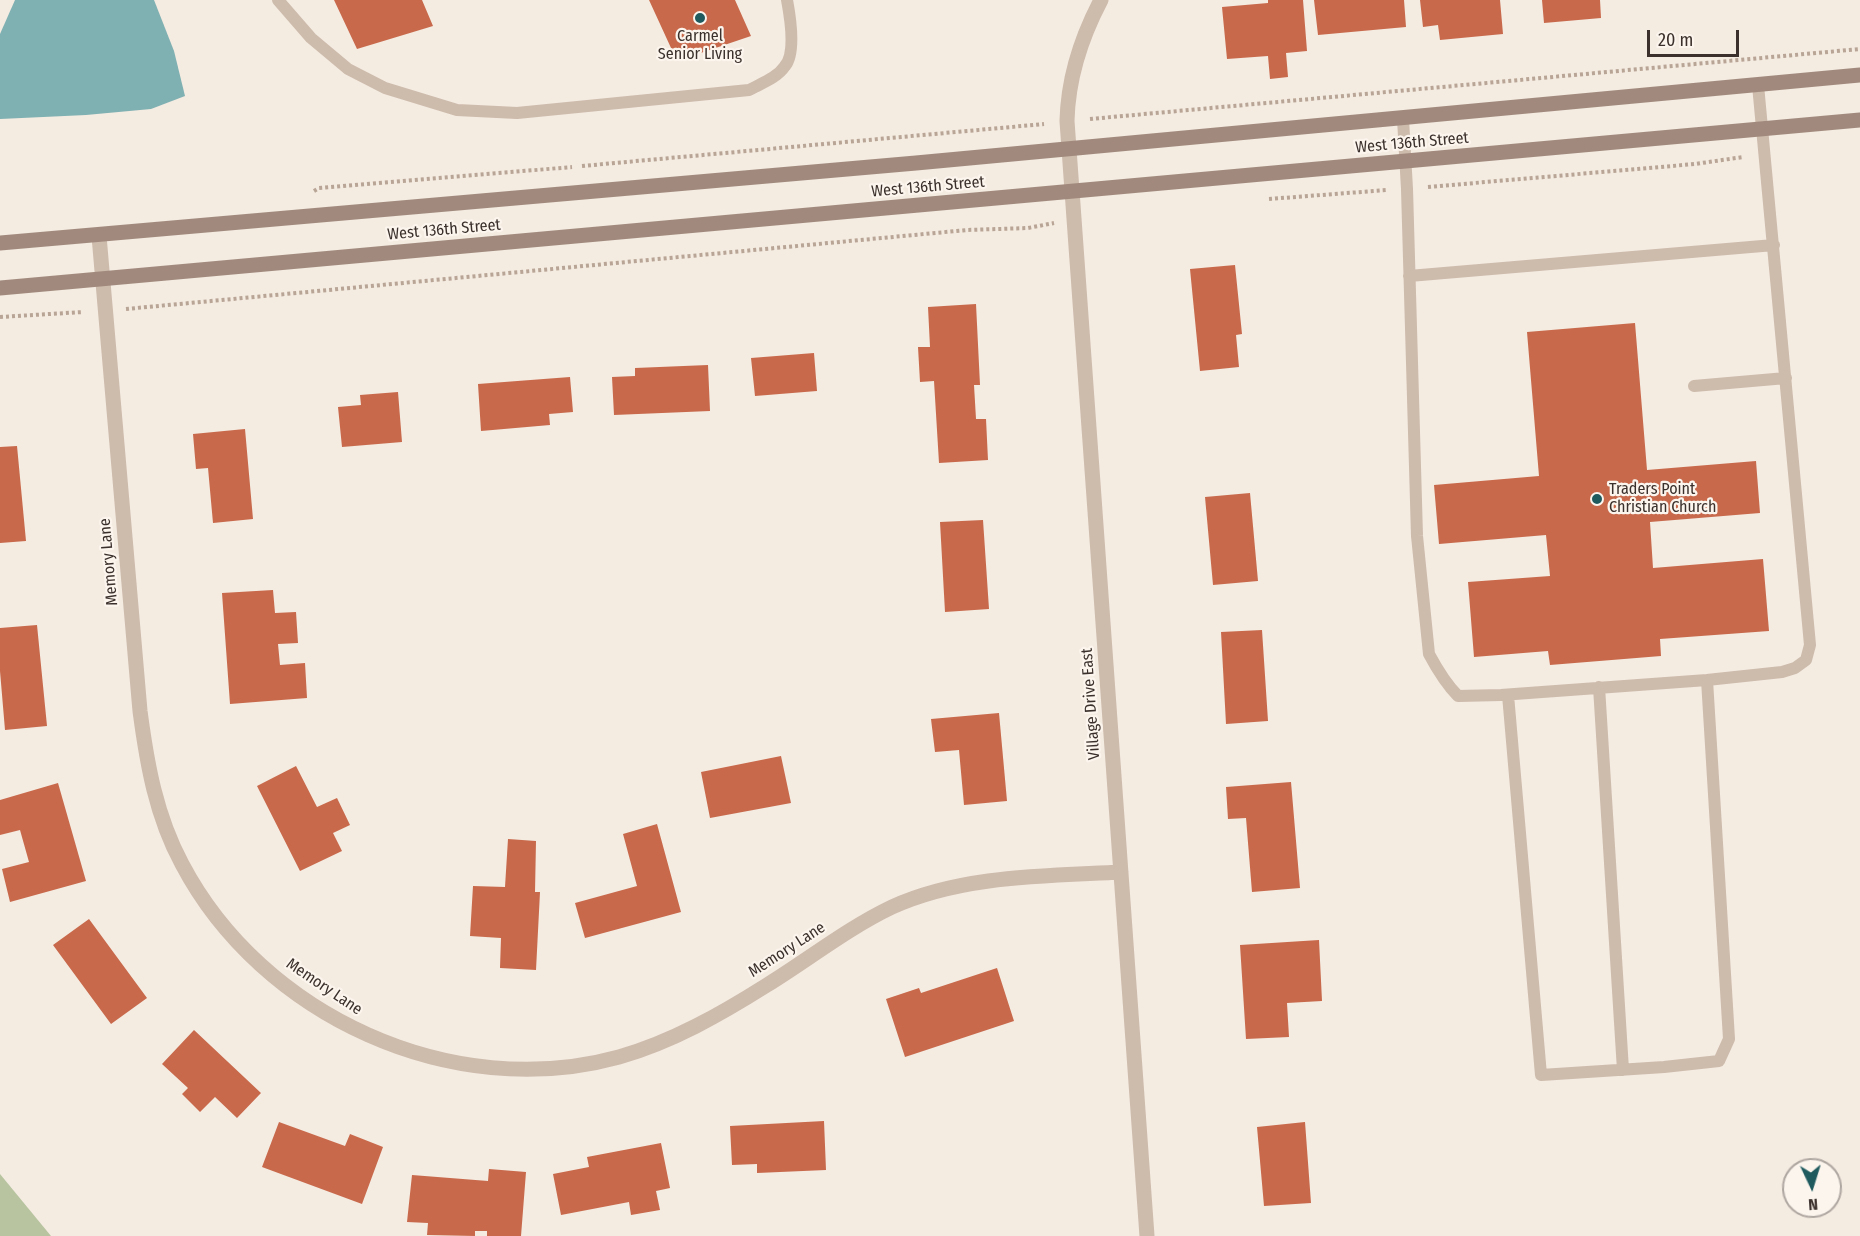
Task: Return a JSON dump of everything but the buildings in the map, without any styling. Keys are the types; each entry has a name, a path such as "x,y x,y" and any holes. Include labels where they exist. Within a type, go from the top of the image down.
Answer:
{"street":[{"name":"Village Drive East","path":"1101,0 1090,20 1070,82 1067,121 1147,1236"},
{"name":"West 136th Street","path":"0,243 916,163 1860,75"},
{"name":"West 136th Street","path":"0,288 1860,120"},
{"name":"Memory Lane","path":"99,236 140,711 155,796 167,834 181,863 216,917 260,964 282,983 330,1016 387,1043 428,1057 510,1069 583,1065 628,1054 689,1030 766,986 864,922 926,895 964,885 1000,880 1121,872"}],"lane":[{"path":"278,0 311,38 348,69 385,88 457,110 517,113 749,90 773,77 786,65 791,53 787,0"},
{"path":"1403,119 1417,536 1429,654 1437,669 1458,696 1508,695 1707,680 1782,672 1795,668 1806,660 1810,645 1758,85"},
{"path":"1409,276 1774,245"},
{"path":"1694,386 1786,378"},
{"path":"1508,695 1540,1075 1623,1070 1719,1061 1729,1039 1707,680"},
{"path":"1599,687 1623,1070"}],"path":[{"path":"307,193 319,188 1860,49"},
{"path":"1264,200 1695,164 1766,154"},
{"path":"0,317 106,310 967,230 1028,228 1074,219"}],"green space":[{"path":"0,1174 51,1236 0,1236"}],"water":[{"path":"15,0 154,0 174,51 185,96 151,109 0,119 0,34"}],"place":[{"name":"Carmel Senior Living","path":"700,18"},
{"name":"Traders Point Christian Church","path":"1597,499"}]}
